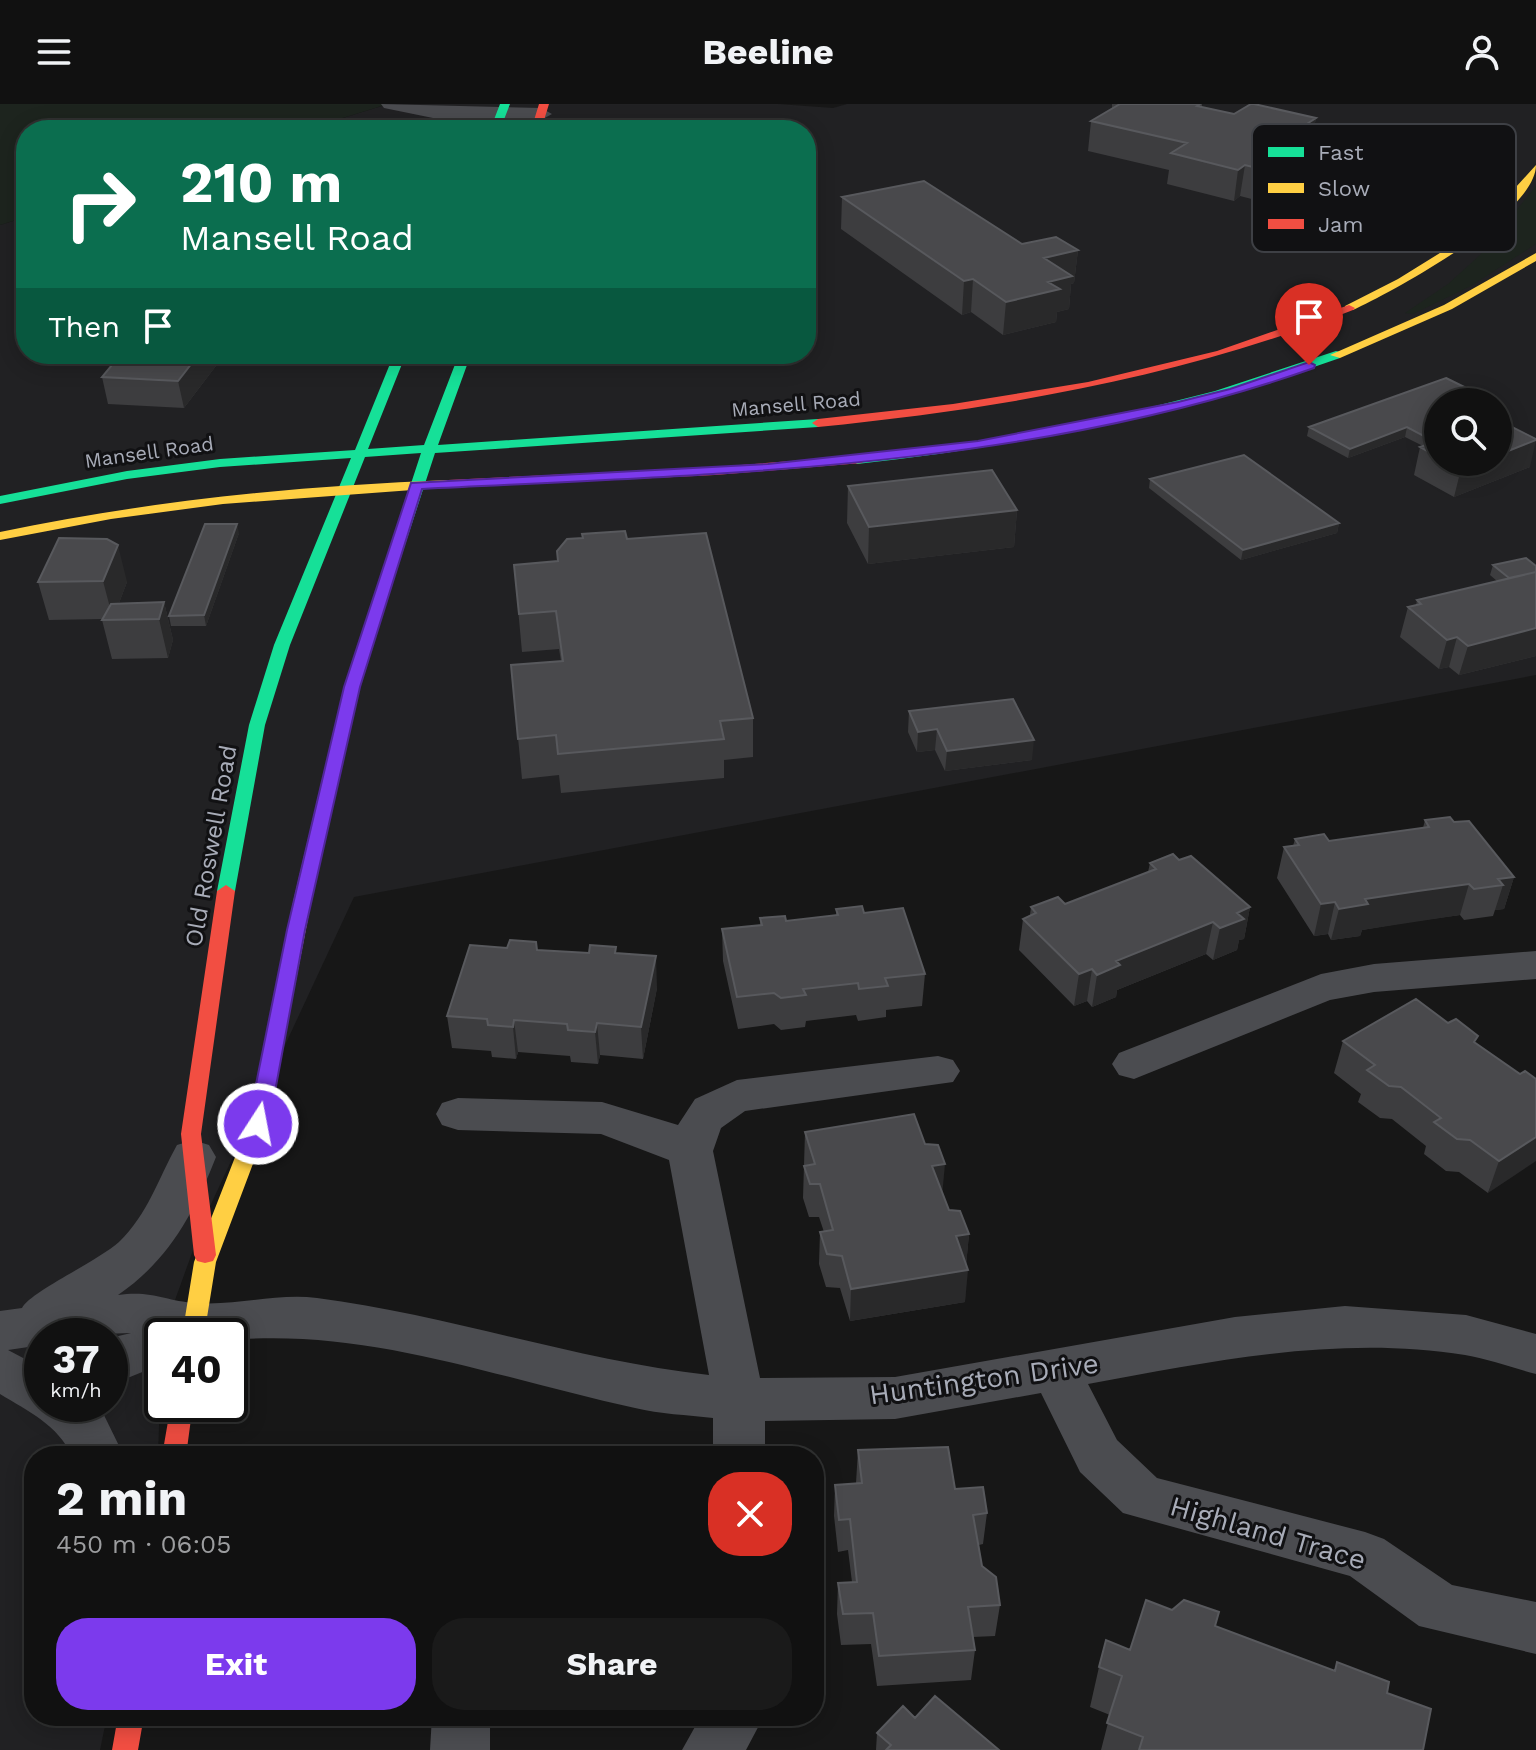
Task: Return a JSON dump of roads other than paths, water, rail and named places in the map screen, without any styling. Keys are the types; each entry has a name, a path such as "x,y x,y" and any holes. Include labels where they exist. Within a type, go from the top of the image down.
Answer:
{"main road":[{"name":"Mansell Road","path":"1516,193 1536,168"},
{"name":"Mansell Road","path":"0,500 174,469 845,423 984,405 1233,352 1339,314 1411,276 1448,252"},
{"path":"0,536 173,503 416,485 651,476 880,458 1072,429 1234,392 1359,348 1458,303 1536,256"},
{"name":"Old Roswell Road","path":"205,1262 191,1134 234,834 257,725 282,645 396,364"},
{"name":"Old Roswell Road","path":"186,1318 258,1124 296,930 352,687 416,485 461,364"},
{"path":"176,1446 179,1422"},
{"path":"125,1750 129,1726"}],"street":[{"path":"391,104 433,112 540,116"},
{"path":"1134,1064 1321,988 1374,978 1536,965"},
{"path":"739,1446 739,1400 690,1151 700,1119 716,1105 737,1096 938,1071"},
{"path":"458,1114 602,1118 665,1138 690,1151"},
{"path":"16,1359 138,1255 178,1199 193,1157"},
{"path":"16,1359 145,1311 156,1318"},
{"name":"Huntington Drive","path":"248,1321 267,1317 344,1322 482,1347 638,1388 739,1400 895,1398 1235,1337 1345,1326 1466,1335 1536,1354"},
{"name":"Highland Trace","path":"1058,1371 1090,1449 1112,1477 1142,1497 1365,1556 1439,1608 1536,1628"},
{"path":"80,1422 93,1446"},
{"path":"460,1750 461,1726"},
{"path":"712,1750 728,1726"}]}
